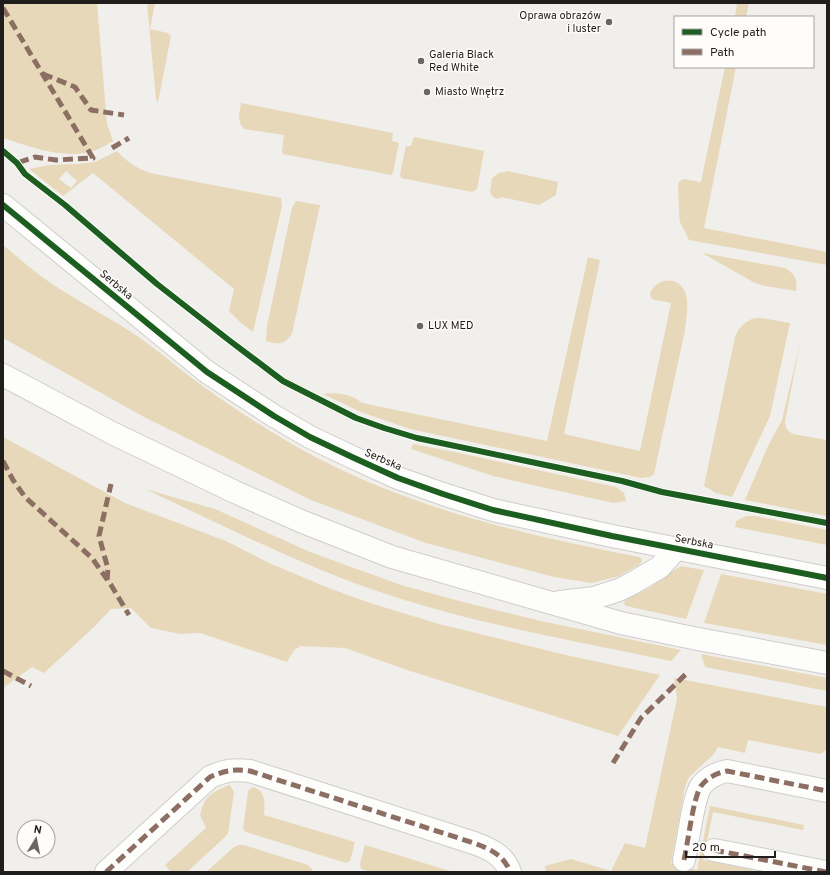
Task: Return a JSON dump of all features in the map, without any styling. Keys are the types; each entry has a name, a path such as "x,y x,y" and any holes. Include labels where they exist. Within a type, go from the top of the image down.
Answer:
{"street":[{"name":"Serbska","path":"3,205 207,372 268,412 310,437 352,458 398,478 494,510 676,549 827,578"},
{"path":"3,375 169,461 303,522 392,557 621,623 827,663"},
{"path":"550,603 594,598 619,590 660,566 676,549"},
{"path":"106,872 210,777 224,771 238,770 258,774 478,844 501,857 510,872"},
{"path":"684,860 696,802 701,787 716,773 728,770 827,791"},
{"path":"714,850 788,868 826,872"}],"shaded area":[{"path":"3,3 97,3 107,124 113,141 96,150 73,154 49,152 3,138"},
{"path":"147,3 155,3 150,29 168,33 171,36 158,102 156,100"},
{"path":"737,3 749,3 746,16 735,16"},
{"path":"725,68 736,68 704,228 827,252 827,265 689,240 680,222 678,183 683,179 701,182"},
{"path":"241,103 393,133 392,141 399,143 393,173 391,175 283,154 284,135 244,129 239,120"},
{"path":"414,137 484,151 477,189 472,192 401,178 400,174 406,146 411,146"},
{"path":"117,151 132,164 150,173 281,198 282,206 253,332 229,311 234,289 93,173 63,196 29,169 50,165 95,162","holes":["66,171 77,181 71,188 59,179"]},
{"path":"508,171 558,182 556,195 539,205 501,197 498,199 493,197 490,192 492,178 499,173"},
{"path":"296,201 320,205 292,334 283,342 274,343 266,341 267,326 292,208"},
{"path":"3,245 42,277 137,336 212,393 260,425 297,447 338,468 421,502 464,516 550,539 639,557 642,561 639,565 619,576 592,583 554,577 426,543 311,500 144,417 3,338"},
{"path":"702,253 785,268 795,278 797,284 796,291 755,283"},
{"path":"588,257 600,260 564,434 640,451 671,303 652,299 650,294 656,285 661,282 671,281 680,285 686,294 687,310 685,330 654,474 650,477 641,478 410,429 361,412 323,394 344,394 362,403 547,441"},
{"path":"755,318 790,323 770,416 732,497 716,493 704,486 735,337 738,330 743,325"},
{"path":"801,339 785,423 788,430 793,434 827,440 827,516 745,500 768,446 782,420"},
{"path":"3,437 125,503 226,541 267,562 326,587 370,603 439,624 570,656 660,675 618,736 407,670 345,648 301,646 294,650 287,662 200,633 180,634 151,628 131,608 111,609 94,627 44,673 32,667 3,688"},
{"path":"413,444 616,487 624,493 626,501 613,503 493,476 411,449"},
{"path":"145,489 215,509 310,552 401,585 541,621 681,650 671,661 529,632 423,606 358,584 296,559"},
{"path":"746,516 755,516 827,530 827,545 735,527 736,521"},
{"path":"681,566 704,570 686,619 626,606 624,604 625,600 651,587"},
{"path":"721,574 827,594 827,645 704,623"},
{"path":"701,654 827,678 827,691 705,667"},
{"path":"674,678 827,707 827,749 821,754 748,740 745,753 718,747 713,755 689,777 685,787 671,863 697,870 710,806 804,825 803,830 713,812 703,860 750,869 757,872 546,872 545,866 571,859 611,871 625,843 645,848 677,699"},
{"path":"230,785 234,792 228,833 187,872 171,872 165,865 206,828 200,815 204,803 214,792"},
{"path":"253,787 260,792 264,798 264,815 355,842 350,861 346,863 246,832 243,829 248,791"},
{"path":"244,845 308,865 312,869 311,872 206,872 234,847"},
{"path":"365,845 453,872 372,872 361,869 360,864"}],"marked path":[{"path":"3,8 93,158 56,160 35,157 17,163"},
{"path":"43,74 75,87 91,110 124,115"},
{"path":"112,148 129,138"},
{"path":"3,461 13,480 25,497 92,558 111,585 129,615"},
{"path":"107,580 108,569 99,536 111,484"},
{"path":"3,671 31,686"},
{"path":"613,763 641,718 687,673"},
{"path":"106,872 210,777 225,771 239,770 250,771 474,843 496,853 504,861 510,872"},
{"path":"684,860 693,810 698,792 701,786 716,774 727,771 827,791"},
{"path":"714,850 826,872"}],"cycle path":[{"path":"3,151 17,163 25,174 65,205 157,284 230,341 283,381 356,418 417,438 622,481 662,492 827,523"},
{"path":"3,205 207,372 274,416 310,437 398,478 493,510 612,536 827,578"}],"place":[{"name":"Oprawa obrazów i luster","path":"609,22"},
{"name":"Galeria Black Red White","path":"421,61"},
{"name":"Miasto Wnętrz","path":"427,92"},
{"name":"LUX MED","path":"420,326"}]}
